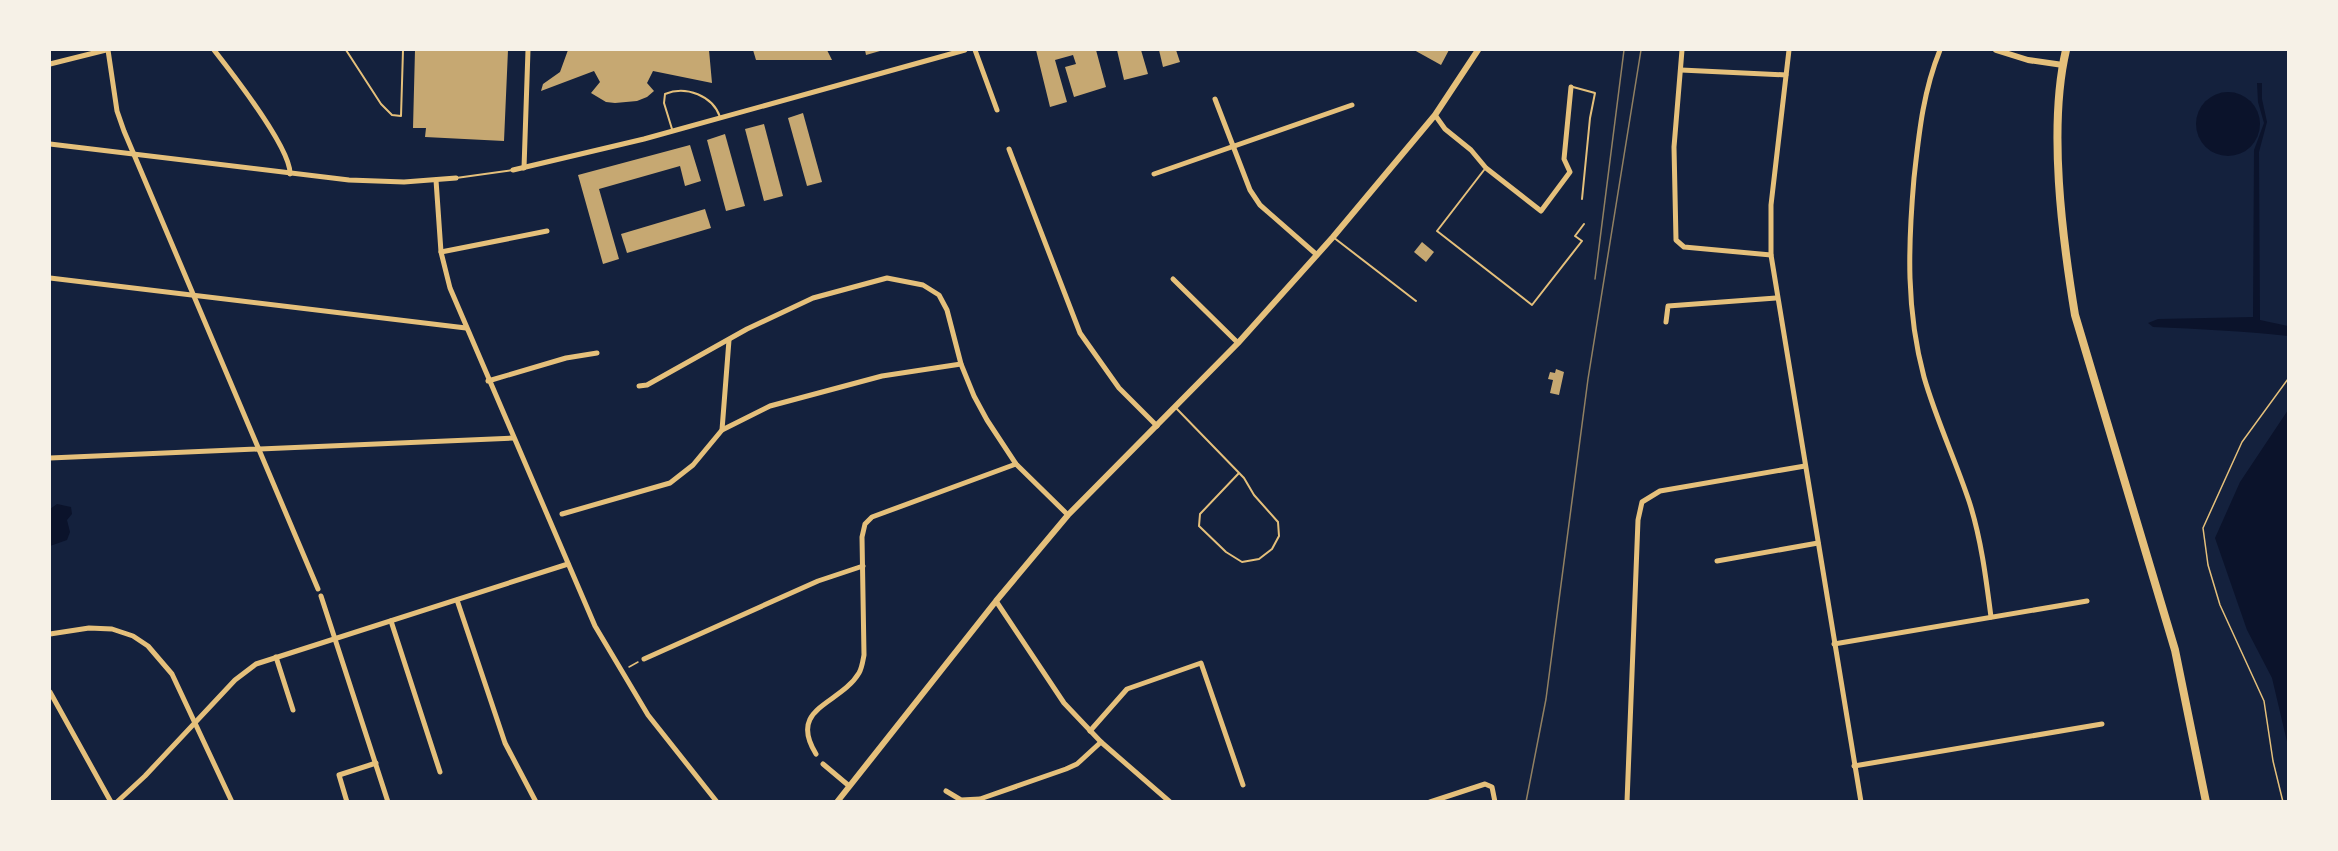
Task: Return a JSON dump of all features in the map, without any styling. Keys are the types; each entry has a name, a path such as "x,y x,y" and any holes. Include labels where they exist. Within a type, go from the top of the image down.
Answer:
{"main road":[{"path":"2066,50 2063,66 2060,189 2066,260 2075,315 2175,650 2206,801"}],"street":[{"path":"50,64 107,50 117,111 318,589"},
{"path":"214,50 247,94 288,161 290,174"},
{"path":"524,168 528,50"},
{"path":"513,170 673,131 965,50"},
{"path":"975,50 997,110"},
{"path":"837,801 996,601 1068,515 1238,343 1333,237 1435,115 1478,50"},
{"path":"1682,50 1674,147 1676,240 1684,247 1771,255"},
{"path":"1789,50 1771,205 1771,255 1776,297 1861,801"},
{"path":"1940,50 1924,98 1919,123 1908,249 1908,288 1913,329 1925,379 1976,525 1991,617"},
{"path":"1996,50 2028,60 2063,66"},
{"path":"1680,70 1786,75"},
{"path":"1435,115 1445,129 1471,150 1486,168 1541,211 1570,172 1564,159 1571,87"},
{"path":"1215,99 1250,190 1260,206 1317,255"},
{"path":"1154,174 1352,105"},
{"path":"50,144 349,180 456,178"},
{"path":"1009,149 1080,333 1119,388 1157,426"},
{"path":"436,180 441,252 450,288 595,626 648,715 717,801"},
{"path":"441,252 547,231"},
{"path":"50,278 466,328"},
{"path":"639,386 679,369 729,340 813,298 887,278 923,285 939,295 951,320 961,363 974,396 1016,464 1068,515"},
{"path":"1173,279 1238,343"},
{"path":"1666,322 1668,306 1776,297"},
{"path":"722,430 729,340"},
{"path":"488,381 566,358 597,353"},
{"path":"562,514 670,483 693,465 722,430 778,404 882,376 961,363"},
{"path":"50,458 513,438"},
{"path":"816,754 807,740 806,726 816,710 859,674 864,655 862,537 865,524 872,518 1016,464"},
{"path":"1628,801 1638,519 1642,502 1660,491 1805,466"},
{"path":"1717,561 1818,543"},
{"path":"117,801 145,776 245,670 276,657 568,564"},
{"path":"644,659 849,568 863,566"},
{"path":"321,596 337,638 388,801"},
{"path":"457,600 505,743 536,801"},
{"path":"996,601 1046,678 1090,731 1170,801"},
{"path":"1834,644 2086,601"},
{"path":"391,621 440,772"},
{"path":"50,634 89,628 112,629 133,636 161,658 172,674 232,801"},
{"path":"276,657 293,710"},
{"path":"1090,731 1127,689 1201,663 1243,785"},
{"path":"50,692 111,801"},
{"path":"1854,766 2102,724"},
{"path":"946,791 961,800 980,799 1077,764 1101,742"},
{"path":"347,801 339,775 376,763"},
{"path":"823,764 848,785"},
{"path":"1430,801 1485,784 1492,787 1495,801"}],"lane":[{"path":"346,50 385,110 392,115 401,116 403,50"},
{"path":"1571,87 1595,93 1590,118 1582,199"},
{"path":"673,131 664,103 665,94 675,90 696,94 712,102 720,117"},
{"path":"1486,168 1437,231 1532,305 1582,241 1575,236 1584,224"},
{"path":"456,178 513,170"},
{"path":"1333,237 1416,302"},
{"path":"1174,407 1239,473 1254,495 1278,522 1279,536 1267,554 1259,559 1242,562 1226,552 1199,526 1200,514 1239,473"}],"path":[{"path":"2283,801 2272,761 2264,701 2220,605 2208,565 2203,528 2242,442 2289,379"},
{"path":"621,672 644,659"}],"water":[{"path":"2257,83 2262,83 2262,99 2267,122 2259,152 2260,320 2288,326 2288,336 2153,327 2148,323 2158,319 2253,317 2254,150 2264,123 2258,102"},
{"path":"2222,92 2234,92 2251,101 2258,112 2260,124 2258,136 2251,147 2234,156 2222,156 2210,151 2201,142 2196,130 2196,118 2201,106 2210,97"},
{"path":"2288,410 2288,746 2272,678 2247,630 2215,538 2240,482"},
{"path":"57,504 71,507 72,514 67,520 70,532 67,540 50,546 50,509"}],"building":[{"path":"415,50 508,50 504,141 425,137 426,128 413,128"},
{"path":"568,50 709,50 712,83 653,71 647,83 654,91 647,97 637,101 615,103 606,102 591,93 600,82 594,71 541,91 543,84 560,72"},
{"path":"753,50 827,50 832,60 756,60"},
{"path":"865,50 879,50 880,51 866,55"},
{"path":"1036,50 1096,50 1106,87 1074,97 1065,67 1076,64 1073,55 1055,60 1067,102 1050,107"},
{"path":"1117,50 1141,50 1148,74 1124,80"},
{"path":"1159,50 1176,50 1180,62 1163,67"},
{"path":"1414,50 1449,50 1441,65"},
{"path":"803,113 822,182 807,186 788,118"},
{"path":"764,124 783,196 764,201 745,129"},
{"path":"725,134 745,206 726,211 707,140"},
{"path":"690,145 701,181 685,186 680,166 599,189 619,259 603,264 578,175"},
{"path":"705,209 711,228 627,253 621,234"},
{"path":"1422,242 1434,252 1426,262 1414,252"},
{"path":"1556,369 1564,372 1559,395 1550,393 1553,380 1548,379 1550,372 1555,373"}],"tram line":[{"path":"1595,279 1624,50"},
{"path":"1526,802 1546,699 1588,379 1641,50"}]}
